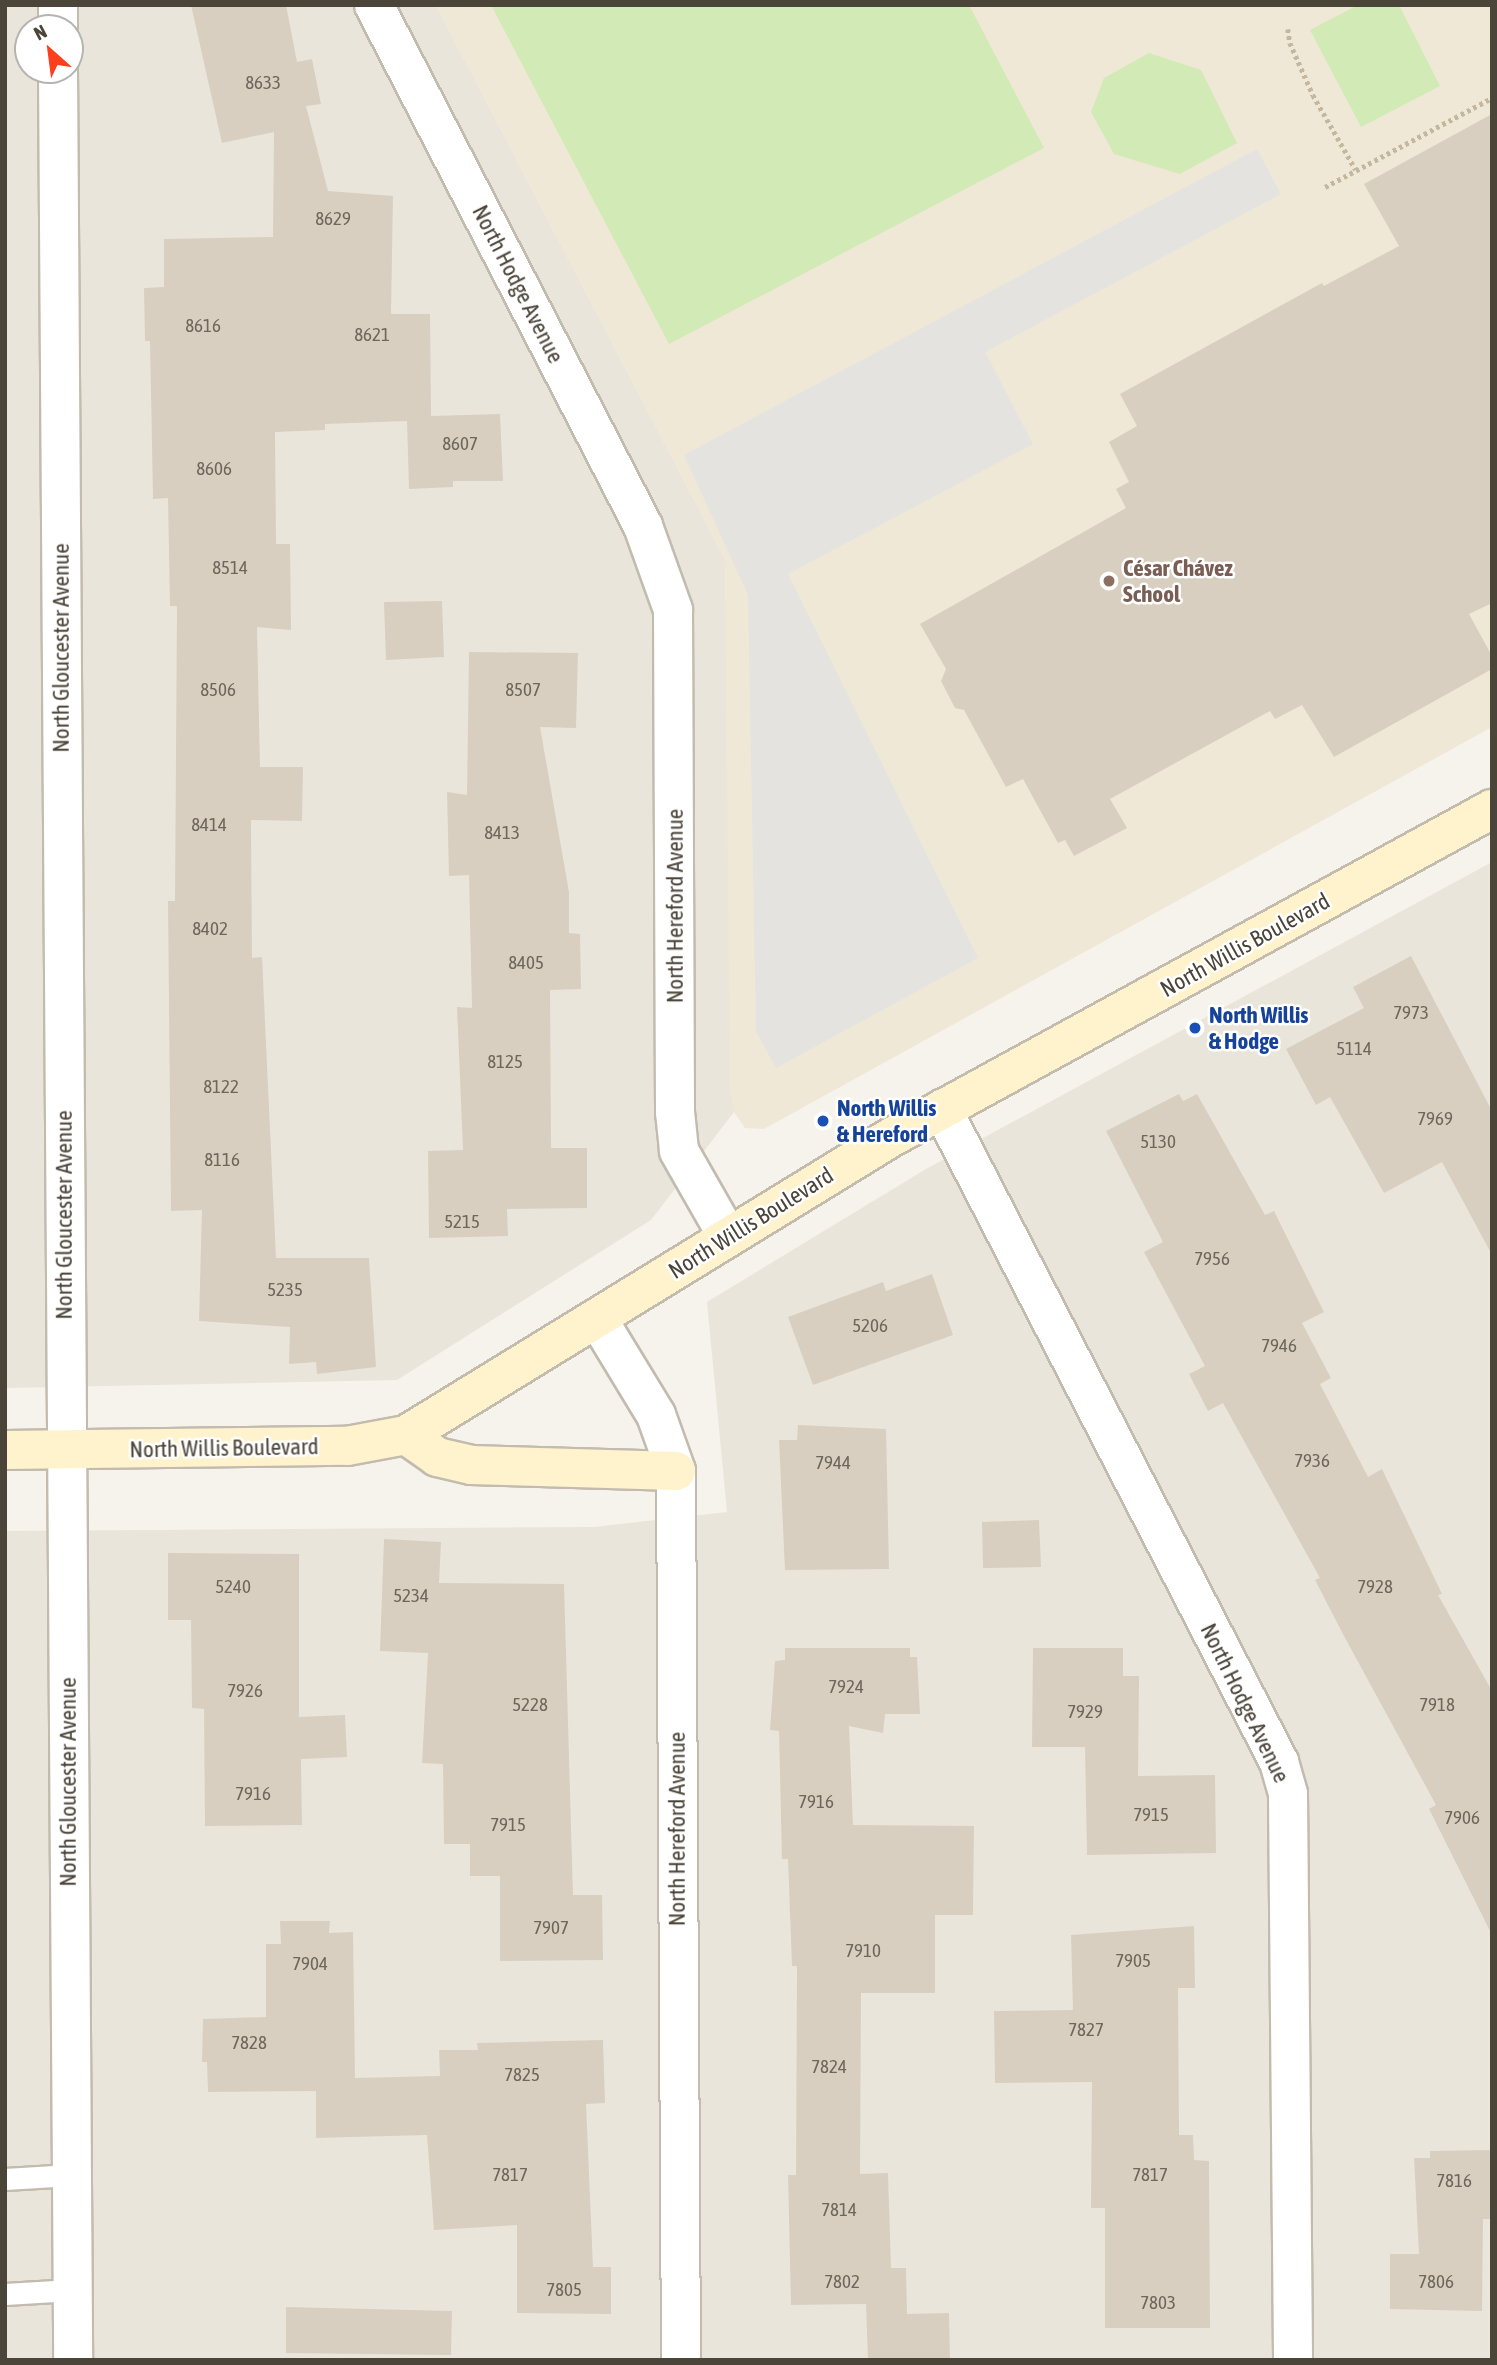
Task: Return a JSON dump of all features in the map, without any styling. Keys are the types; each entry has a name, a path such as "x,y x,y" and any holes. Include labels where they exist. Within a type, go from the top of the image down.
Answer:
{"street":[{"name":"North Hodge Avenue","path":"374,5 643,526 659,565"},
{"name":"North Gloucester Avenue","path":"58,84 73,2360"},
{"name":"North Hereford Avenue","path":"659,565 673,610 675,648 675,1112 679,1151 728,1237"},
{"name":"North Willis Boulevard","path":"5,1450 346,1446 406,1435 942,1109 1492,809"},
{"name":"North Hodge Avenue","path":"942,1109 1279,1762 1288,1794 1293,2360"},
{"name":"North Hereford Avenue","path":"597,1318 656,1415 676,1471 681,2360"},
{"path":"406,1435 437,1457 471,1465 676,1471"}],"lane":[{"path":"5,2179 71,2175"},
{"path":"5,2294 72,2290"}],"path":[{"path":"1288,29 1290,43 1313,95 1356,170"},
{"path":"1325,187 1492,98"}],"shaded area":[{"path":"5,5 436,5 725,559 734,1112 651,1220 397,1380 5,1388"},
{"name":"César Chávez School","path":"436,5 1492,5 1492,727 764,1129 745,1128 734,1112 730,1089 725,559"},
{"path":"1257,149 1281,194 985,352 1033,444 788,574 978,958 776,1068 756,1032 748,595 684,455"},
{"path":"1492,862 1492,2360 5,2360 5,1531 594,1527 727,1512 707,1302 926,1169"}],"green space":[{"path":"491,5 969,5 1044,148 669,344"},
{"path":"1358,5 1399,5 1440,86 1361,127 1310,30"},
{"path":"1149,53 1201,70 1237,143 1180,174 1114,154 1091,112 1104,78"}],"building":[{"path":"191,5 286,5 297,62 312,59 321,104 306,106 328,191 393,196 391,314 430,314 431,416 500,414 503,481 453,481 453,487 409,489 407,421 325,424 325,430 275,432 276,544 290,544 291,630 257,627 260,767 303,767 302,821 251,820 252,958 262,957 276,1258 369,1258 376,1367 317,1374 316,1362 289,1364 290,1327 199,1321 202,1210 171,1211 168,901 175,901 177,606 170,606 168,498 153,499 150,341 145,341 144,288 164,287 164,239 273,237 274,132 222,143"},
{"path":"1492,114 1492,603 1469,614 1492,656 1492,669 1334,757 1302,705 1275,719 1270,711 1110,799 1127,828 1074,856 1065,840 1058,843 1023,779 1006,787 964,710 955,708 941,681 946,669 920,624 1126,508 1116,489 1129,482 1109,442 1137,426 1120,394 1322,283 1324,286 1399,246 1364,184"},
{"path":"442,601 444,657 386,660 384,602"},
{"path":"469,652 578,653 576,728 540,727 569,892 569,933 580,934 581,989 550,990 551,1148 587,1148 587,1208 507,1209 508,1236 429,1238 428,1151 463,1150 457,1007 472,1008 469,875 449,876 447,792 467,795"},
{"path":"1411,956 1492,1111 1492,1255 1442,1162 1384,1193 1330,1097 1316,1105 1286,1049 1364,1008 1353,987"},
{"path":"1179,1094 1183,1101 1197,1094 1265,1215 1274,1211 1324,1312 1302,1323 1331,1378 1320,1384 1368,1477 1382,1469 1442,1594 1438,1595 1492,1691 1492,1935 1429,1809 1436,1805 1315,1580 1320,1578 1223,1403 1208,1411 1189,1374 1205,1366 1144,1252 1163,1242 1106,1131"},
{"path":"932,1274 953,1335 813,1385 788,1317 883,1282 886,1291"},
{"path":"798,1425 886,1429 889,1569 785,1570 779,1440 797,1440"},
{"path":"1039,1520 1041,1567 983,1568 982,1522"},
{"path":"384,1539 441,1542 439,1583 564,1584 573,1895 602,1895 603,1960 500,1961 500,1876 470,1876 470,1844 444,1844 443,1764 422,1763 428,1653 380,1651"},
{"path":"168,1553 299,1554 299,1717 345,1715 347,1757 301,1759 302,1825 205,1826 204,1709 192,1708 191,1620 168,1620"},
{"path":"785,1648 910,1648 910,1657 917,1657 920,1714 885,1714 883,1733 849,1726 853,1825 974,1826 973,1915 935,1915 935,1993 861,1993 860,2174 888,2173 891,2268 906,2268 907,2314 949,2313 950,2360 868,2360 866,2304 791,2305 788,2175 796,2175 797,1966 792,1966 788,1859 782,1859 779,1731 770,1730 775,1661 785,1660"},
{"path":"1033,1648 1123,1648 1123,1676 1139,1676 1138,1776 1215,1775 1216,1853 1087,1855 1085,1747 1032,1747"},
{"path":"280,1921 330,1921 329,1933 353,1932 355,2078 440,2076 439,2050 478,2050 477,2043 603,2040 605,2103 586,2104 593,2267 611,2267 611,2314 517,2313 517,2225 434,2230 427,2135 316,2138 316,2091 208,2092 207,2062 202,2062 203,2019 266,2017 266,1944 281,1944"},
{"path":"1194,1926 1195,1988 1178,1988 1179,2135 1193,2135 1194,2160 1209,2161 1210,2328 1105,2328 1105,2208 1091,2208 1092,2082 995,2083 994,2011 1073,2010 1071,1935"},
{"path":"1492,2150 1492,2219 1483,2219 1482,2311 1390,2309 1390,2254 1419,2254 1414,2158 1430,2158 1430,2151"},
{"path":"286,2307 452,2311 451,2355 286,2353"}],"place":[{"name":"César Chávez School","path":"1109,581"},
{"name":"North Willis & Hodge","path":"1195,1028"},
{"name":"North Willis & Hereford","path":"823,1121"}]}
